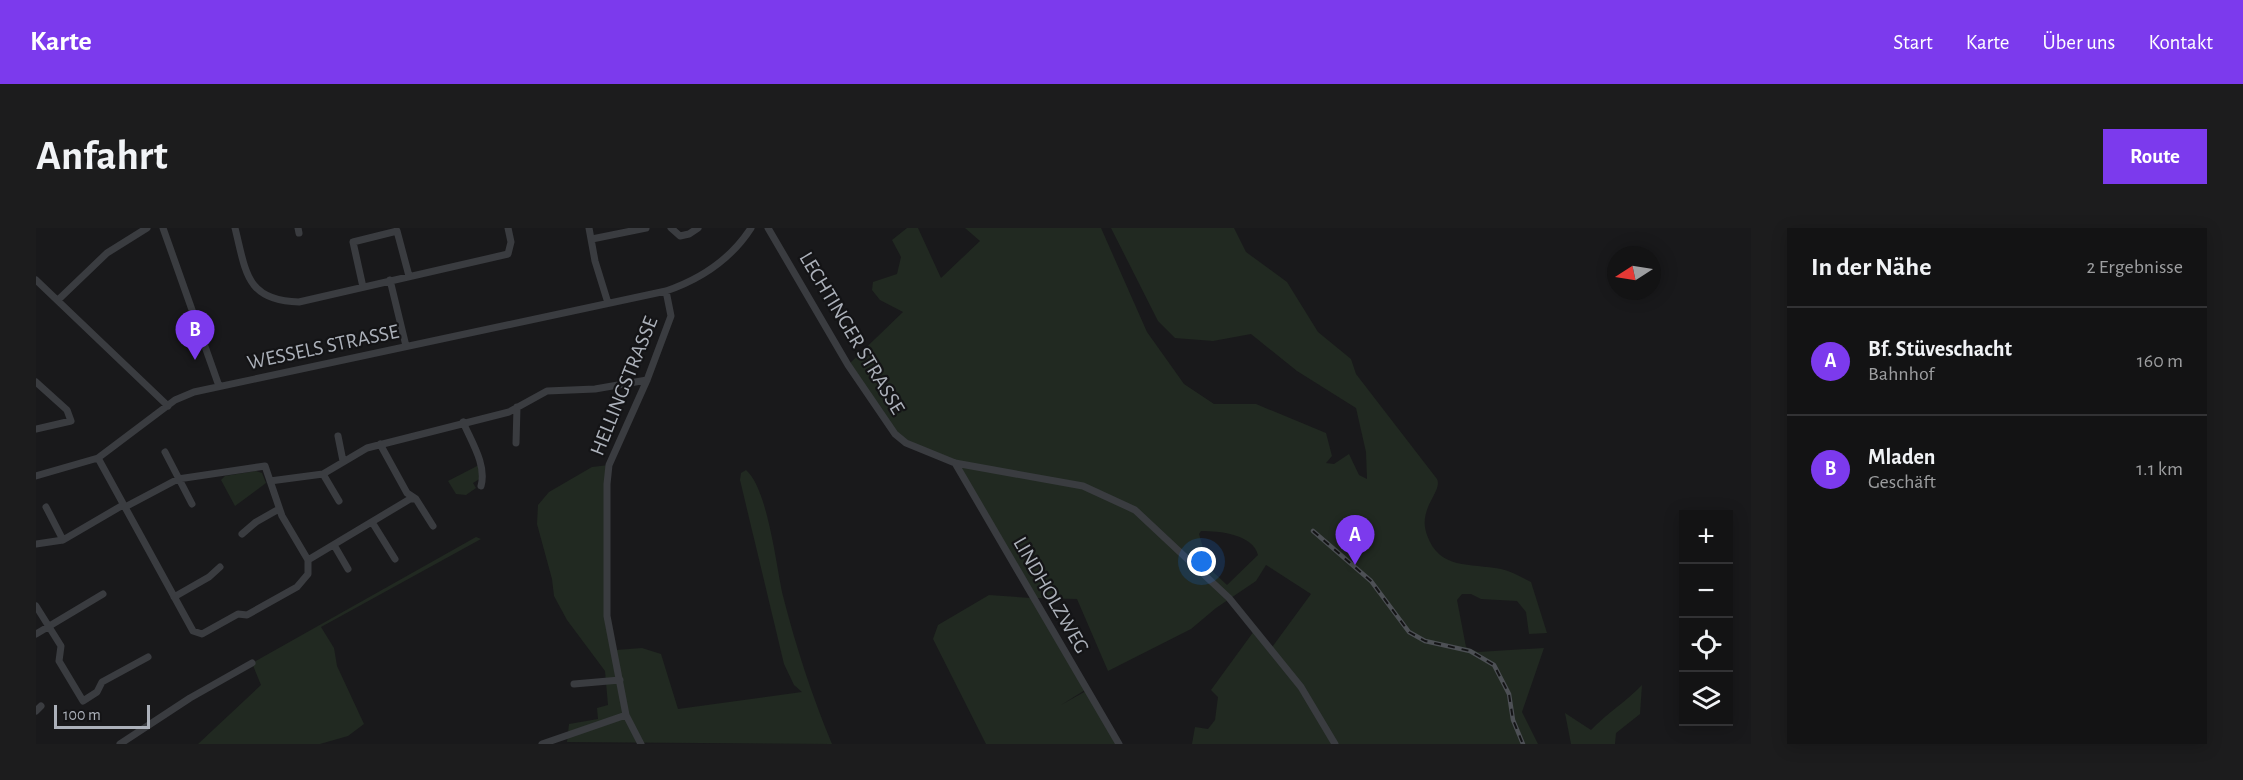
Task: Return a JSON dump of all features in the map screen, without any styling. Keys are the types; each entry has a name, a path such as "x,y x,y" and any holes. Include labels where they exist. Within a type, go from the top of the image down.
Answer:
{"street":[{"path":"58,300 107,253 147,228"},
{"path":"163,228 219,386"},
{"path":"235,228 245,269 253,286 260,293 273,299 299,302 508,254 511,242 508,228"},
{"path":"589,228 595,261 608,303"},
{"path":"592,239 646,228"},
{"path":"671,228 681,236 690,234 698,228"},
{"name":"WESSELS STRASSE","path":"98,458 183,396 219,386 666,291 701,276 727,257 751,228"},
{"name":"LECHTINGER STRASSE","path":"768,228 886,424 906,443 955,463 1083,486 1136,510 1229,598 1301,687 1335,744"},
{"path":"363,286 353,242 397,231 408,276"},
{"path":"36,280 168,406"},
{"path":"390,280 406,346"},
{"name":"HELLINGSTRASSE","path":"640,743 626,714 606,597 607,484 609,465 647,380 670,316 666,291"},
{"path":"269,479 323,474 367,448 509,412 548,391 595,388 647,380"},
{"path":"36,382 67,410 71,421 36,429"},
{"path":"516,443 517,407"},
{"path":"463,422 481,464 484,478 482,486"},
{"path":"338,436 343,462"},
{"path":"380,444 407,493 417,499 433,526"},
{"path":"165,452 192,504"},
{"path":"36,476 98,458 124,506 193,631 202,634 238,614 247,615 297,587 308,574 308,560 279,509 265,466 178,479 124,506 63,540 36,544"},
{"name":"LINDHOLZWEG","path":"955,463 1119,744"},
{"path":"323,474 339,501"},
{"path":"308,560 410,499 417,499"},
{"path":"46,507 63,540"},
{"path":"242,534 256,522 279,509"},
{"path":"372,522 395,559"},
{"path":"334,545 348,569"},
{"path":"174,597 209,577 220,567"},
{"path":"36,634 103,594"},
{"path":"36,606 61,646 59,661 83,701 97,692 102,682 148,657"},
{"path":"120,744 252,663"},
{"path":"212,676 216,683"},
{"path":"574,684 620,680"},
{"path":"542,744 626,714"}],"shaded area":[{"path":"907,228 918,228 941,278 980,241 965,228 1101,228 1147,332 1184,384 1214,404 1256,404 1326,433 1332,456 1326,463 1334,464 1349,454 1359,475 1367,479 1366,452 1356,408 1297,371 1251,334 1213,341 1175,338 1158,321 1111,228 1234,228 1246,252 1287,282 1318,332 1351,359 1356,374 1437,479 1437,489 1425,517 1427,535 1432,546 1448,560 1505,570 1531,582 1547,633 1529,634 1526,612 1517,601 1481,599 1471,594 1462,594 1457,600 1466,647 1478,652 1544,648 1522,712 1538,744 1192,744 1195,727 1208,729 1215,720 1218,697 1211,690 1254,631 1270,650 1311,594 1266,565 1256,581 1216,608 1191,629 1108,671 1077,599 1036,598 955,463 895,434 848,365 903,312 880,300 872,290 873,282 897,274 901,257 892,240","holes":["1201,531 1226,533 1243,538 1250,542 1258,555 1227,585 1209,568 1199,534"]},
{"path":"479,465 481,478 473,483 476,488 466,495 456,494 448,481"},
{"path":"609,465 606,597 616,650 642,648 661,654 678,709 802,692 794,685 784,664 740,480 741,473 746,470 754,480 766,510 793,634 832,744 567,742 569,724 598,719 597,708 608,705 605,671 567,620 554,596 552,579 537,524 538,505 549,492 592,467"},
{"path":"256,471 262,473 266,483 235,506 221,480 225,476"},
{"path":"476,537 481,539 321,627 334,648 337,666 364,724 348,736 320,744 198,744 261,685 252,663"},
{"path":"989,595 1031,598 1085,690 1061,705 1086,691 1116,744 986,744 933,639 938,625"},
{"path":"1642,685 1640,714 1616,733 1615,744 1571,744 1565,713 1591,730"}],"railway":[{"path":"1313,531 1371,581 1409,632 1425,641 1470,651 1494,665 1509,694 1513,720 1523,744"}],"place":[{"name":"Mladen","path":"195,360"},
{"name":"Bf. Stüveschacht","path":"1355,565"}]}
